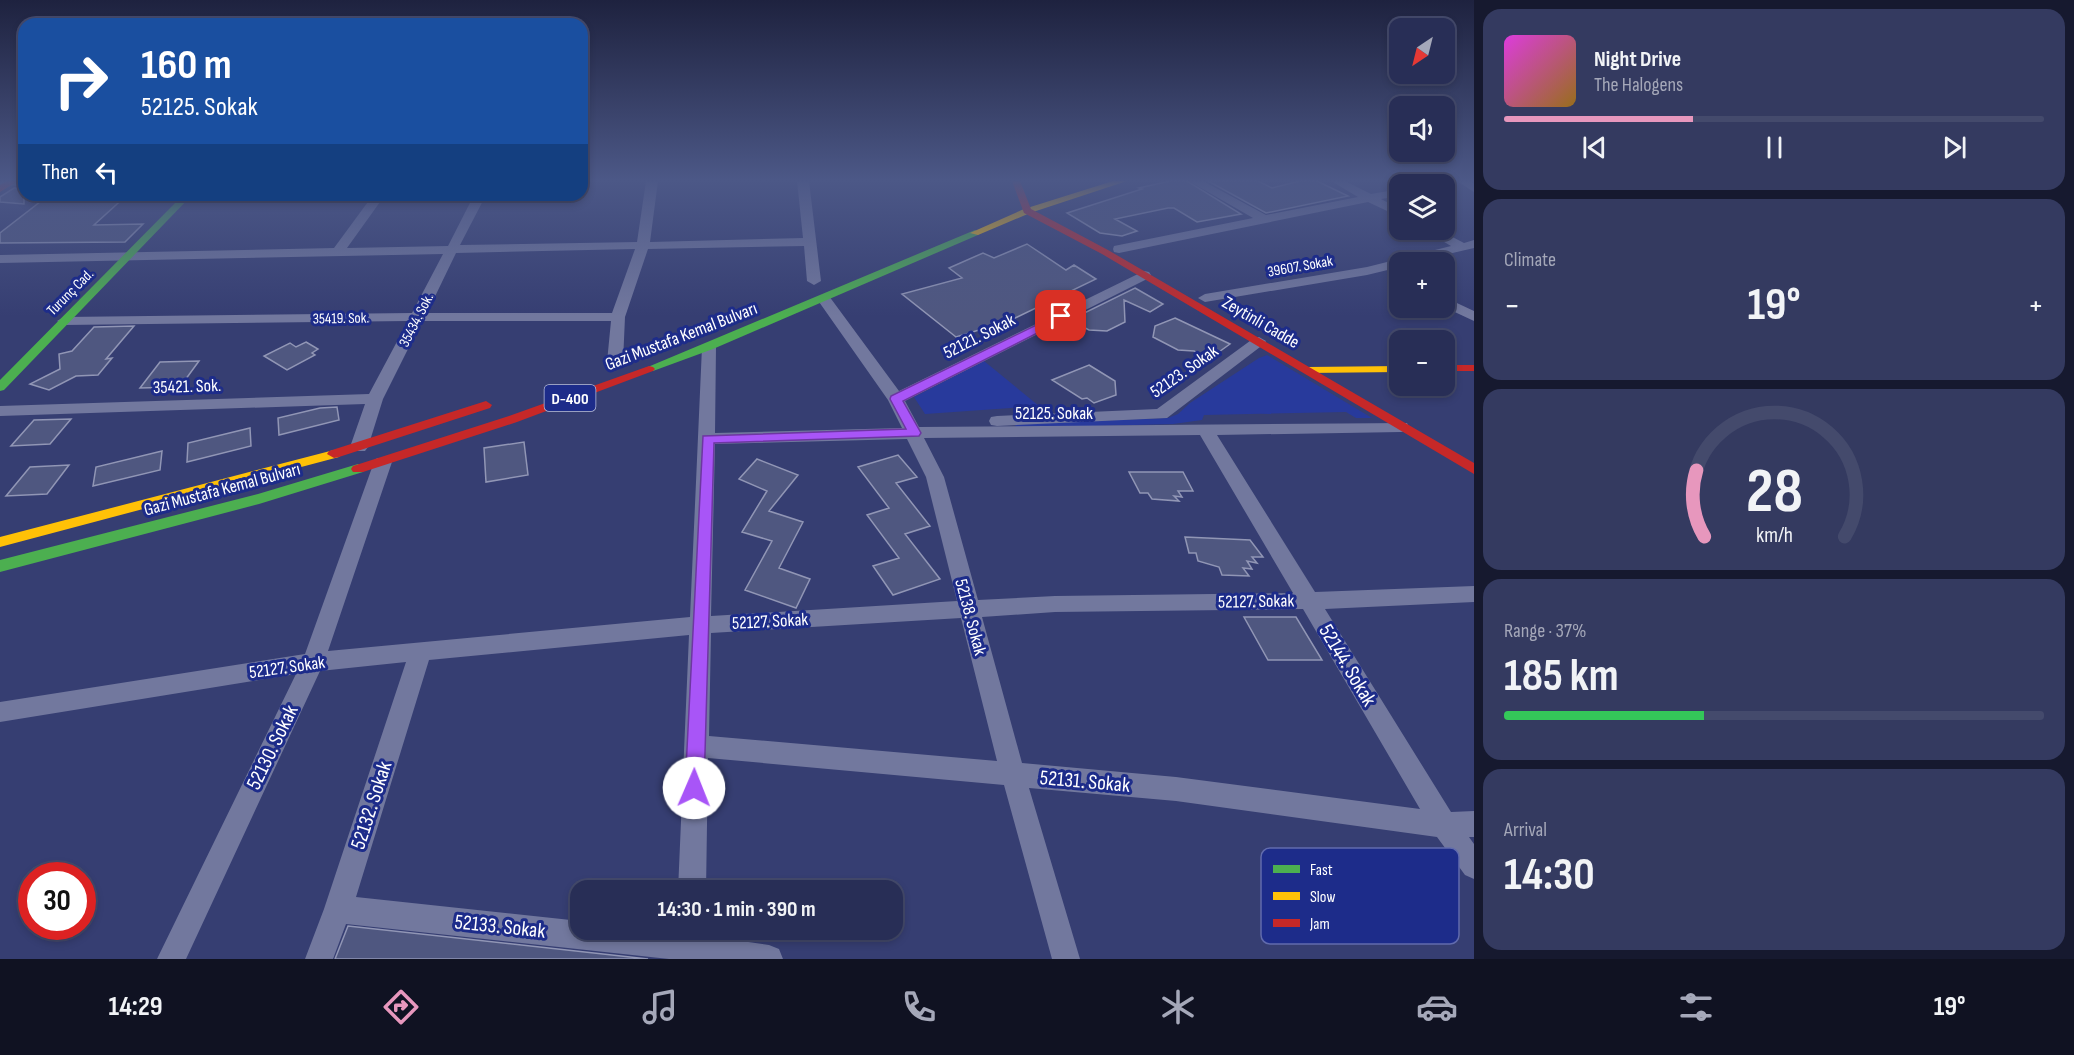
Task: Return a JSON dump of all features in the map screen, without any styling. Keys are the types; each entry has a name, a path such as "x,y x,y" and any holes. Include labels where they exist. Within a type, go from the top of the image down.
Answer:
{"main road":[{"name":"Turunç Cad.","path":"0,387 158,226"},
{"name":"Gazi Mustafa Kemal Bulvarı","path":"4,570 259,499 383,462 513,419 709,347 816,286 983,226"},
{"name":"Zeytinli Cadde","path":"1055,226 1259,341 1474,469"},
{"name":"Zeytinli Cadde","path":"1077,226 1474,453"},
{"path":"1455,368 1474,368"},
{"path":"1307,369 1389,369"},
{"name":"Gazi Mustafa Kemal Bulvarı","path":"0,542 192,494 359,447 503,399"}],"street":[{"path":"338,251 356,226"},
{"name":"35434. Sok.","path":"359,447 375,399 464,226"},
{"path":"615,362 618,317 643,244 646,226"},
{"path":"807,226 816,286"},
{"path":"1119,249 1226,226"},
{"path":"1452,240 1470,248"},
{"path":"0,259 809,242"},
{"name":"39607. Sokak","path":"1451,252 1470,248"},
{"name":"39607. Sokak","path":"1205,298 1389,266"},
{"path":"1383,267 1389,270"},
{"name":"52121. Sokak","path":"896,399 1144,275"},
{"name":"52138. Sokak","path":"816,286 896,399 935,477 1013,774 1066,959"},
{"path":"1455,307 1474,318"},
{"name":"35419. Sok.","path":"64,321 418,316 618,317"},
{"name":"52123. Sokak","path":"912,429 1161,414 1259,341"},
{"path":"692,880 709,347"},
{"name":"35421. Sok.","path":"0,411 375,399"},
{"name":"52125. Sokak","path":"707,439 912,429 1206,431 1401,427"},
{"name":"52144. Sokak","path":"1206,431 1444,825 1474,866"},
{"name":"52130. Sokak","path":"171,959 313,662 383,462"},
{"name":"52127. Sokak","path":"0,712 313,662 700,625 1055,604 1309,601 1474,594"},
{"name":"52132. Sokak","path":"320,959 421,651"},
{"name":"52131. Sokak","path":"695,746 1176,789 1444,825 1474,824"},
{"name":"52133. Sokak","path":"338,909 690,945 769,959"}],"shaded area":[{"path":"1267,355 1372,418 1356,418 1346,412 1204,415 1202,420 1173,424 1016,428 1015,424 1168,418 1178,414 1190,403"},
{"path":"984,361 1039,406 925,414 914,397"}],"building":[{"path":"9,226 141,226 125,242 0,243 0,233"},
{"path":"1088,226 1127,226 1137,231 1122,236 1100,233"},
{"path":"1027,244 1066,270 1074,265 1096,279 1009,321 956,337 902,294 962,278 949,268 983,253 994,258"},
{"path":"1135,288 1163,304 1150,312 1124,300 1125,322 1107,331 1089,330 1070,320"},
{"path":"1175,318 1230,344 1209,359 1194,351 1178,350 1153,337 1155,326"},
{"path":"134,326 106,359 112,358 98,375 76,376 49,390 30,384 60,369 59,354 72,351 94,327"},
{"path":"306,342 318,349 312,353 315,355 287,370 264,356 290,343 296,347"},
{"path":"199,361 180,387 140,388 160,362"},
{"path":"1089,365 1115,381 1116,395 1094,403 1087,398 1082,399 1052,380"},
{"path":"337,407 339,420 279,435 278,418 320,408"},
{"path":"71,419 50,444 11,446 34,420"},
{"path":"250,428 251,446 187,462 188,443"},
{"path":"524,442 528,475 486,482 484,448"},
{"path":"162,451 160,470 93,486 96,467"},
{"path":"898,455 917,477 896,483 930,526 905,534 940,579 893,595 873,566 899,558 867,515 889,508 858,467"},
{"path":"757,459 798,475 769,511 803,522 779,568 810,579 796,608 745,590 772,541 742,532 767,491 739,479"},
{"path":"69,465 47,494 6,496 30,467"},
{"path":"1129,472 1183,472 1193,491 1178,491 1182,497 1174,496 1179,501 1152,499 1148,493 1140,493"},
{"path":"1185,537 1250,540 1263,557 1252,557 1257,563 1247,561 1252,569 1243,568 1249,576 1222,575 1219,567 1198,561 1196,553 1189,553"},
{"path":"1244,617 1296,617 1322,660 1268,660"},
{"path":"348,926 648,959 335,959"}],"traffic: fast":[{"path":"0,387 158,226"},
{"path":"649,369 709,347 975,233"},
{"path":"0,566 259,499 358,469"}],"traffic: slow":[{"path":"975,233 992,226"},
{"path":"1307,370 1389,369"},
{"path":"0,542 334,454"}],"traffic: jam":[{"path":"1055,226 1105,252 1474,469"},
{"path":"1455,368 1474,368"},
{"path":"358,469 513,419 649,369"},
{"path":"334,454 486,405"}],"route":[{"path":"694,788 707,439 915,433 896,399 1061,316"}]}
